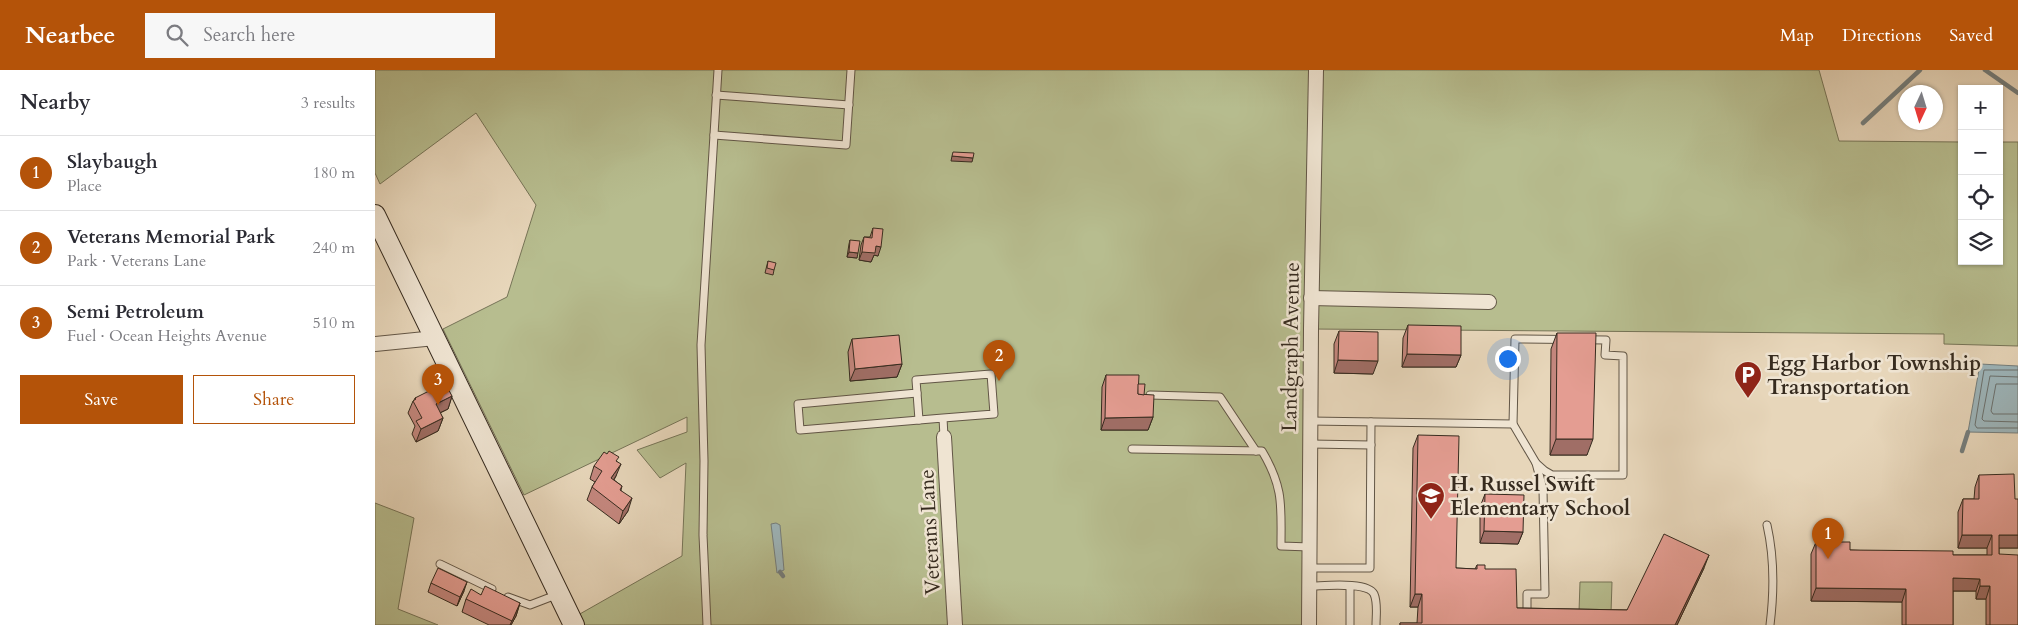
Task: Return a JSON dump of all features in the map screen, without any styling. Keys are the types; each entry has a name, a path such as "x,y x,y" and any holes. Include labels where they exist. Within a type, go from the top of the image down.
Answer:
{"main road":[{"path":"375,215 573,625"}],"street":[{"name":"Landgraph Avenue","path":"1309,625 1311,298 1316,70"},
{"path":"1311,298 1489,302"},
{"path":"375,344 435,338"},
{"name":"Veterans Lane","path":"944,437 955,625"}],"lane":[{"path":"707,625 703,535 705,462 701,345 718,70"},
{"path":"714,135 846,145 851,70"},
{"path":"716,95 849,105"},
{"path":"1527,618 1527,594 1545,594 1543,489 1536,463 1513,424 1515,339 1605,340 1605,356 1623,356 1623,475 1552,475 1536,463"},
{"path":"917,393 798,404 800,430 994,414 991,374 916,380 917,393 919,420"},
{"path":"1150,395 1220,397 1256,451"},
{"path":"943,418 944,437"},
{"path":"1310,421 1513,424"},
{"path":"1310,568 1371,568 1371,422"},
{"path":"1310,444 1371,445"},
{"path":"1132,448 1262,451 1278,482 1281,500 1281,546 1310,547"},
{"path":"1767,525 1771,543 1772,610 1770,625"},
{"path":"440,564 526,604 535,604 559,594"},
{"path":"1310,586 1350,586 1365,587 1372,590 1374,594 1376,625"},
{"path":"1350,586 1350,625"}],"green space":[{"path":"375,70 1819,70 1839,141 1958,142 1958,265 2003,265 2003,142 2018,142 2018,346 1944,344 1944,334 1311,329 1309,625 574,625 571,619 682,556 686,463 660,478 637,450 687,432 687,417 524,495 443,329 507,297 536,205 476,113 380,184 375,173"},
{"path":"375,503 414,518 398,609 438,625 375,625"},
{"path":"1580,582 1612,582 1611,613 1579,612"}],"water":[{"path":"1980,364 2018,366 2018,433 1968,432"},
{"path":"776,523 780,525 784,570 777,573 771,524"}],"building":[{"path":"953,152 974,153 973,158 952,156"},
{"path":"873,228 883,229 881,247 876,246 875,253 862,252 864,237 872,238"},
{"path":"850,240 860,241 858,253 849,252"},
{"path":"768,261 776,263 774,270 767,268"},
{"path":"1408,325 1461,326 1461,355 1407,354"},
{"path":"1339,331 1378,332 1378,361 1338,360"},
{"path":"1557,333 1596,333 1593,439 1556,439"},
{"path":"899,335 902,364 855,369 852,339"},
{"path":"1106,375 1139,375 1138,394 1154,395 1153,417 1105,418"},
{"path":"445,383 452,396 436,404 443,418 421,429 416,421 422,418 413,401 415,398"},
{"path":"1138,384 1145,384 1144,395 1138,394"},
{"path":"1418,435 1459,436 1456,568 1477,569 1477,565 1485,565 1485,569 1516,569 1517,608 1627,610 1664,534 1709,555 1675,625 1400,625 1400,623 1422,623 1422,594 1415,594"},
{"path":"609,451 619,457 616,461 621,464 611,478 622,486 620,490 632,498 623,511 592,487 602,471 594,466 604,452 607,454"},
{"path":"2014,474 2015,499 2018,499 2018,535 1999,535 1999,554 2018,555 2018,625 1990,625 1990,586 1980,586 1980,579 1953,578 1953,625 1906,625 1906,589 1816,588 1816,542 1850,542 1850,550 1953,551 1953,555 1992,555 1992,535 1962,535 1963,499 1979,499 1979,475"},
{"path":"1485,494 1524,495 1523,532 1484,531"},
{"path":"438,568 467,582 460,597 431,583"},
{"path":"485,586 520,603 512,621 466,599 471,589 481,595"}],"waterway":[{"path":"1863,123 1920,70"},
{"path":"1985,70 2018,93"},
{"path":"1962,451 1968,432"},
{"path":"780,572 783,576"}],"place":[{"name":"Veterans Memorial Park","path":"999,381"},
{"name":"Egg Harbor Township Transportation","path":"1748,399"},
{"name":"Semi Petroleum","path":"438,405"},
{"name":"H. Russel Swift Elementary School","path":"1431,520"},
{"name":"Slaybaugh","path":"1828,559"}]}
